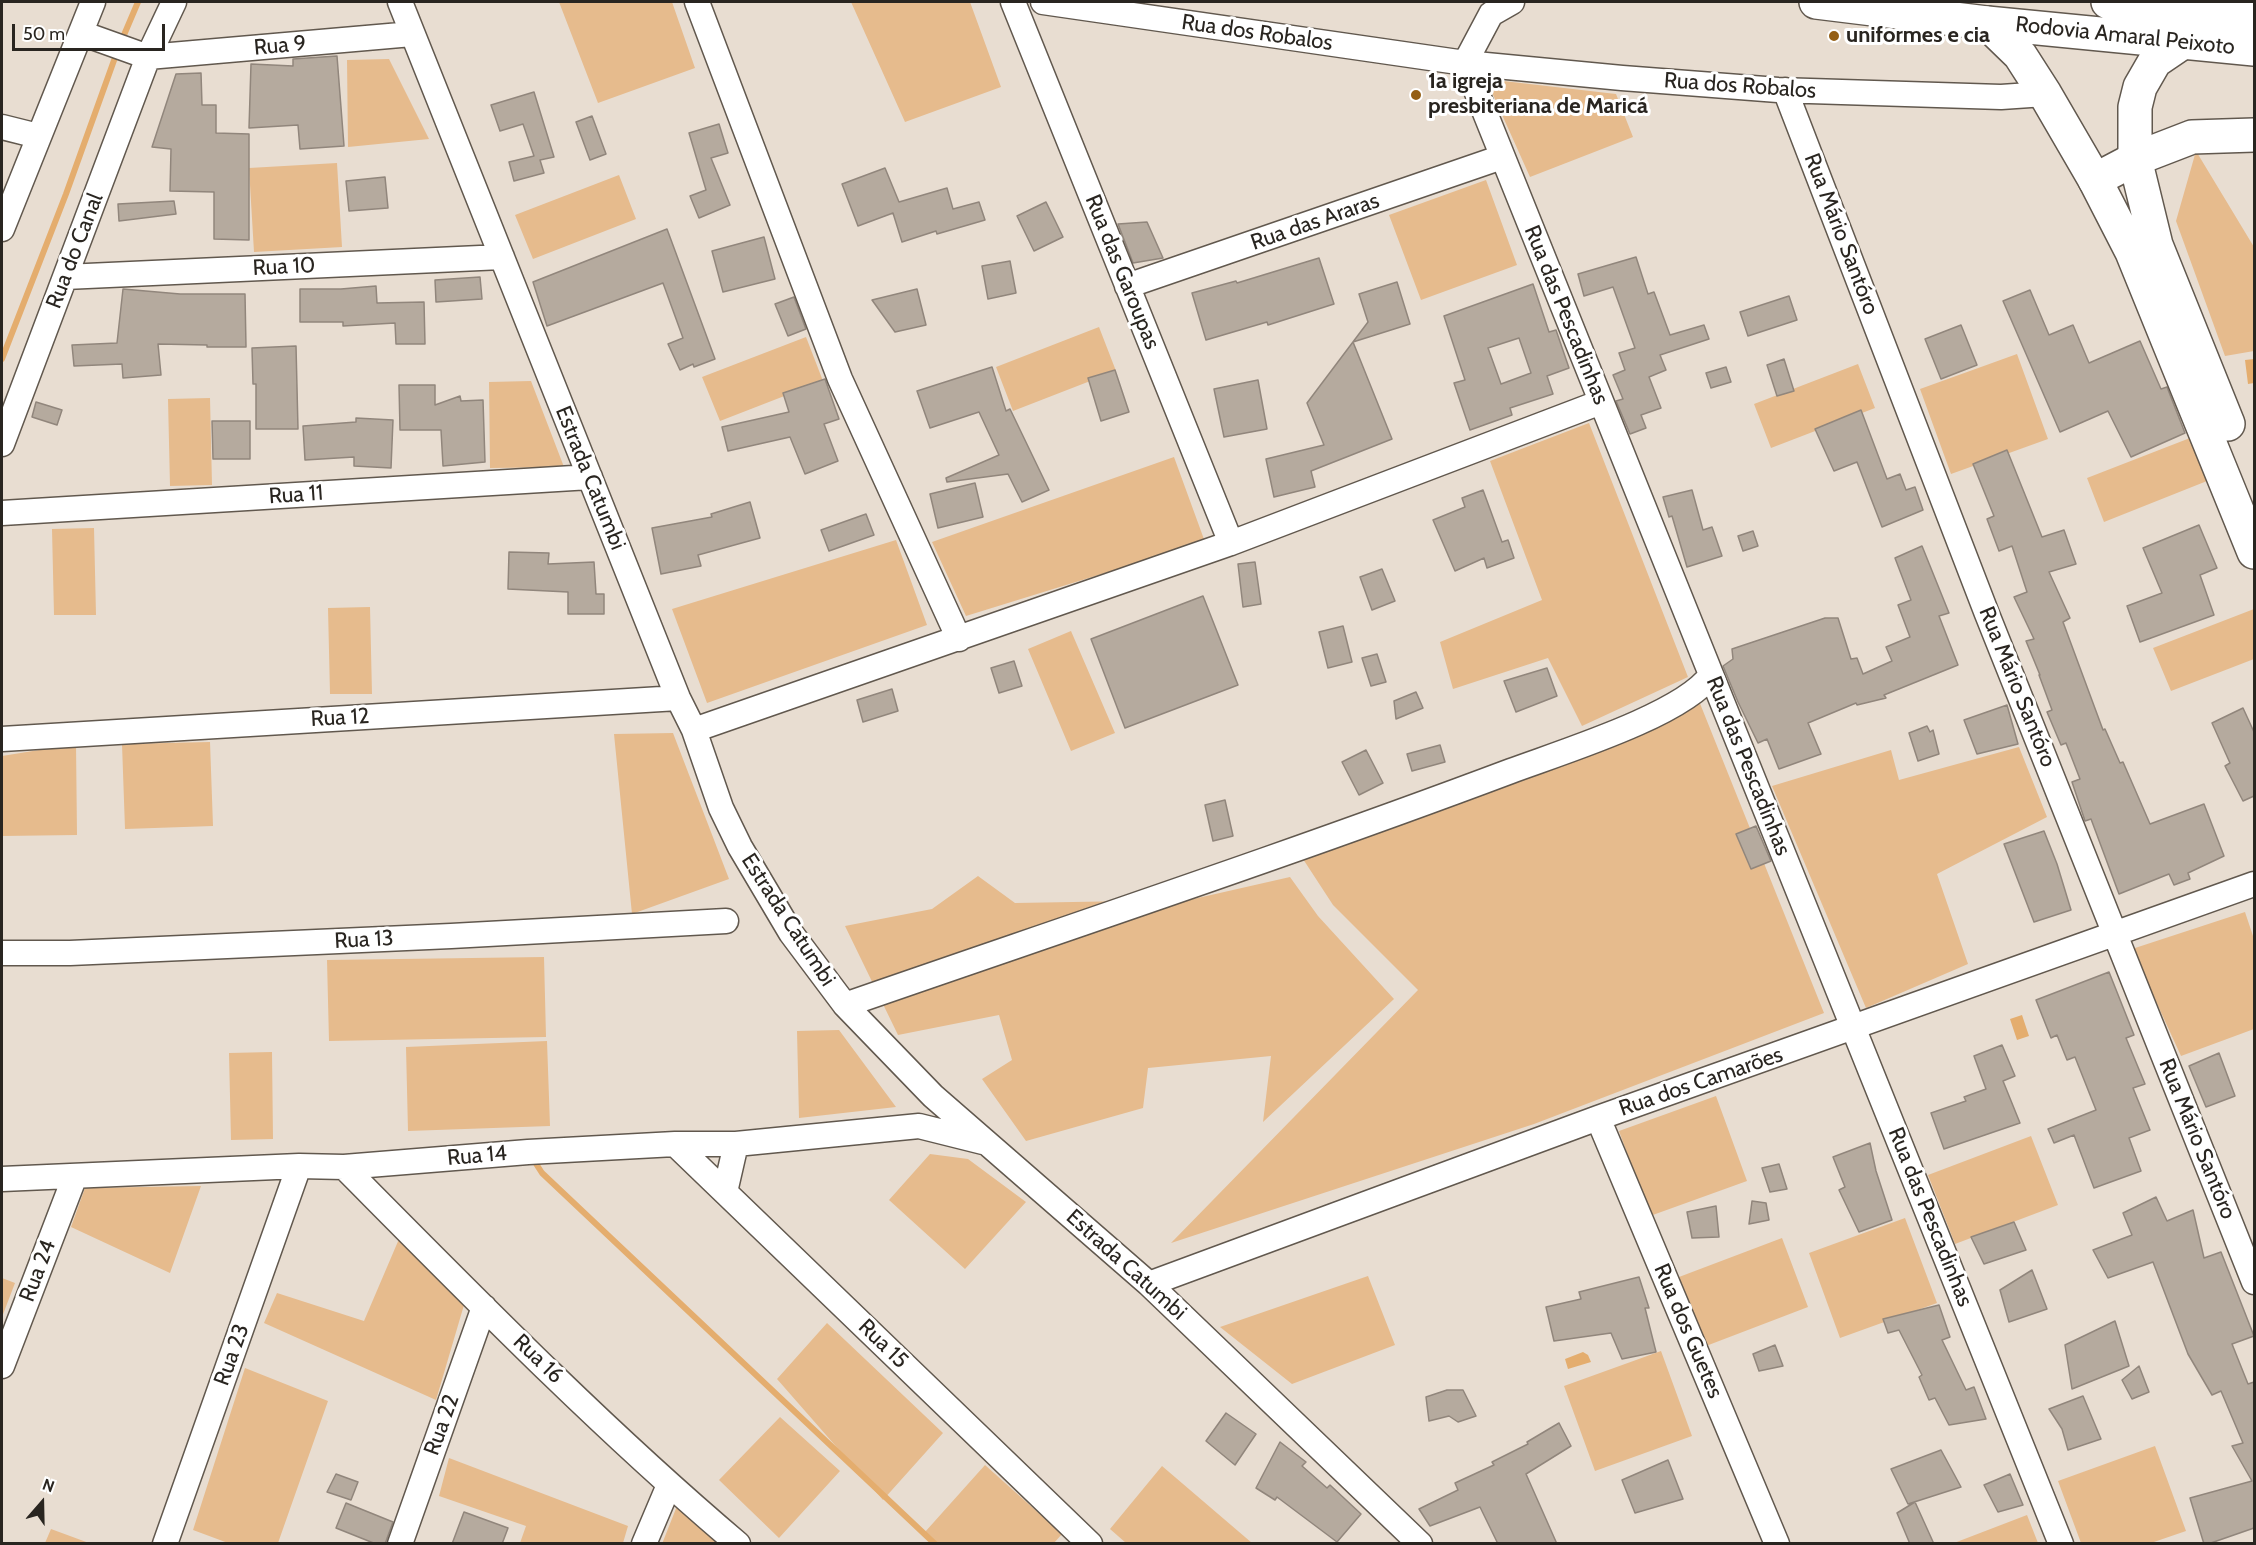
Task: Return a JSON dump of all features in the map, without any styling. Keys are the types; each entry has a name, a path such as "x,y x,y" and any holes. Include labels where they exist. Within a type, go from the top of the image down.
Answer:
{"main road":[{"name":"Rodovia Amaral Peixoto","path":"1816,2 1986,23 2254,49"},
{"name":"Rodovia Amaral Peixoto","path":"2115,2 2254,17"},
{"path":"1986,23 2020,56 2045,94 2095,180 2132,252 2164,298 2254,489"},
{"path":"2183,42 2155,61 2140,87 2135,107 2135,159 2156,245 2164,298 2254,552"},
{"path":"2095,180 2135,159 2192,137 2254,135"}],"street":[{"path":"2,229 38,136 91,37 93,2"},
{"name":"Rua do Canal","path":"2,444 65,277 139,54 174,2"},
{"name":"Estrada Catumbi","path":"400,2 678,698 694,730 721,808 740,847 791,933 844,1005 933,1096 1149,1284 1420,1544"},
{"path":"697,2 840,379 958,639"},
{"name":"Rua das Garoupas","path":"1013,2 1231,543"},
{"name":"Rua dos Robalos","path":"1044,2 1465,63 1622,78 1785,90 2001,98 2045,94"},
{"path":"1465,63 1491,14 1512,2"},
{"name":"Rua 9","path":"139,54 412,34"},
{"path":"91,37 139,54"},
{"name":"Rua das Pescadinhas","path":"1465,63 2061,1544"},
{"name":"Rua Mário Santóro","path":"1785,90 1987,614 2254,1282"},
{"path":"2,127 38,136"},
{"name":"Rua das Araras","path":"1127,286 1502,157"},
{"name":"Rua 10","path":"65,277 502,256"},
{"path":"694,730 1231,543 1601,402"},
{"name":"Rua 11","path":"2,513 590,477"},
{"path":"844,1005 1404,811 1618,731 1660,712 1687,696 1705,684 1711,675"},
{"name":"Rua 12","path":"2,739 678,698"},
{"name":"Rua dos Camarões","path":"1149,1284 1598,1118 2254,884"},
{"name":"Rua 13","path":"2,953 129,950 726,921"},
{"path":"919,1126 933,1096"},
{"name":"Rua dos Guetes","path":"1598,1118 1777,1544"},
{"name":"Rua 14","path":"2,1179 299,1166 344,1167 528,1152 675,1144 736,1144 919,1126 988,1143"},
{"name":"Rua 15","path":"675,1144 1090,1544"},
{"path":"725,1192 736,1144"},
{"name":"Rua 23","path":"165,1544 299,1166"},
{"name":"Rua 16","path":"344,1167 484,1307 669,1485 738,1544"},
{"name":"Rua 24","path":"2,1366 75,1176"},
{"name":"Rua 22","path":"400,1544 484,1307"},
{"path":"644,1544 669,1485"}],"shaded area":[{"path":"559,2 672,2 695,68 598,103"},
{"path":"851,2 970,2 1001,87 905,122"},
{"path":"389,59 429,139 348,147 347,60"},
{"path":"1486,79 1616,94 1633,137 1530,177"},
{"path":"2196,151 2254,247 2254,351 2225,356 2176,221"},
{"path":"337,163 342,247 254,252 249,168"},
{"path":"619,175 636,219 533,259 515,215"},
{"path":"1486,180 1517,265 1421,300 1389,215"},
{"path":"1099,327 1116,371 1013,411 996,367"},
{"path":"806,337 823,381 720,421 702,377"},
{"path":"2017,354 2048,439 1951,474 1920,389"},
{"path":"2254,359 2254,383 2248,384 2245,360"},
{"path":"1858,364 1875,408 1771,448 1754,404"},
{"path":"531,381 564,467 490,468 489,382"},
{"path":"210,398 212,485 170,486 168,399"},
{"path":"1589,423 1688,677 1582,726 1548,658 1453,689 1440,642 1542,600 1490,461"},
{"path":"2190,438 2207,481 2104,522 2087,478"},
{"path":"1174,457 1205,542 966,616 932,542"},
{"path":"94,528 96,615 54,615 52,529"},
{"path":"896,540 927,625 707,703 672,609"},
{"path":"370,607 372,694 330,694 328,608"},
{"path":"2254,609 2254,659 2171,691 2153,648"},
{"path":"1071,631 1115,733 1071,751 1028,649"},
{"path":"1699,701 1824,1013 1534,1124 1171,1243 1418,990 1333,905 1303,859"},
{"path":"673,733 729,879 632,914 614,734"},
{"path":"210,742 213,826 125,829 122,744"},
{"path":"76,744 77,835 2,836 2,756"},
{"path":"2019,747 2047,817 1937,874 1968,964 1866,1008 1772,786 1891,750 1899,780"},
{"path":"978,876 1015,903 1189,900 1290,877 1318,916 1394,999 1263,1122 1271,1056 1148,1068 1143,1108 1026,1141 982,1079 1012,1060 999,1015 898,1035 845,926 932,909"},
{"path":"2245,912 2254,939 2254,1029 2181,1056 2132,949"},
{"path":"544,957 546,1037 329,1041 327,960"},
{"path":"2022,1015 2029,1036 2017,1040 2010,1019"},
{"path":"839,1030 896,1107 799,1118 797,1031"},
{"path":"547,1041 550,1126 408,1131 406,1047"},
{"path":"272,1052 273,1139 231,1140 229,1053"},
{"path":"1716,1096 1747,1181 1650,1216 1619,1131"},
{"path":"2031,1136 2058,1205 1955,1244 1928,1175"},
{"path":"930,1154 968,1159 1026,1202 965,1269 889,1200"},
{"path":"201,1186 170,1273 71,1227 85,1188"},
{"path":"1905,1218 1937,1303 1840,1338 1809,1253"},
{"path":"1782,1238 1808,1307 1706,1346 1679,1277"},
{"path":"399,1239 464,1305 436,1400 264,1323 277,1293 364,1321"},
{"path":"1368,1276 1395,1345 1292,1384 1220,1327"},
{"path":"2,1278 15,1283 2,1317"},
{"path":"827,1323 943,1433 883,1500 777,1379"},
{"path":"1661,1351 1692,1436 1595,1471 1564,1386"},
{"path":"1583,1352 1588,1355 1591,1362 1568,1369 1565,1359"},
{"path":"245,1368 328,1401 278,1543 228,1543 193,1530"},
{"path":"780,1417 840,1471 779,1538 719,1480"},
{"path":"2155,1446 2186,1531 2151,1543 2081,1543 2058,1481"},
{"path":"449,1458 628,1526 623,1543 520,1543 526,1526 439,1496"},
{"path":"985,1465 1062,1534 1054,1543 937,1543 925,1532"},
{"path":"1162,1466 1252,1543 1126,1543 1110,1529"},
{"path":"677,1506 722,1544 662,1544"},
{"path":"2027,1515 2038,1543 1954,1543"},
{"path":"51,1529 89,1543 45,1543"}],"building":[{"path":"337,56 344,146 300,149 298,125 249,128 251,64 293,66 293,59"},
{"path":"201,73 202,105 216,105 216,133 249,134 249,240 214,239 214,192 170,191 171,149 152,147 176,74"},
{"path":"534,92 554,157 540,160 544,173 514,181 509,162 534,156 523,124 500,131 491,105"},
{"path":"592,116 606,154 590,160 576,122"},
{"path":"719,124 728,153 711,158 730,205 699,218 690,196 706,190 689,133"},
{"path":"885,168 899,202 947,188 953,209 979,202 985,220 937,234 936,231 902,242 893,213 858,226 842,184"},
{"path":"385,177 388,208 349,211 346,181"},
{"path":"174,201 176,214 119,221 118,204"},
{"path":"1046,202 1063,237 1034,251 1017,216"},
{"path":"1147,222 1163,258 1133,263 1118,224"},
{"path":"667,229 715,359 694,367 693,364 680,370 668,344 683,338 663,283 547,326 533,282"},
{"path":"764,237 775,279 723,292 712,251"},
{"path":"1636,257 1648,294 1654,292 1670,335 1704,325 1709,339 1660,355 1666,370 1649,377 1661,408 1641,415 1646,428 1630,434 1616,401 1623,399 1613,375 1625,370 1619,353 1635,348 1613,287 1584,296 1578,274"},
{"path":"1319,258 1334,304 1268,325 1267,322 1206,340 1192,293 1236,281 1237,283"},
{"path":"1010,261 1016,293 988,299 982,266"},
{"path":"480,277 482,299 436,302 435,280"},
{"path":"1397,282 1410,324 1353,342 1392,439 1311,471 1315,487 1274,497 1266,459 1324,445 1307,403 1368,322 1359,294"},
{"path":"1533,284 1549,332 1556,330 1569,368 1547,376 1553,394 1510,408 1512,415 1470,430 1454,383 1465,380 1444,316","holes":["1519,338 1531,373 1501,384 1488,348"]},
{"path":"376,286 377,303 424,302 425,344 396,344 395,323 343,326 343,322 300,322 300,289"},
{"path":"123,289 180,294 245,294 246,347 158,344 161,375 123,378 122,364 74,366 72,345 117,343"},
{"path":"917,289 926,325 895,332 872,300"},
{"path":"2030,290 2049,335 2073,325 2089,363 2140,341 2161,389 2167,387 2185,433 2131,457 2108,411 2060,432 2003,301"},
{"path":"1789,296 1797,320 1748,336 1740,312"},
{"path":"794,297 806,329 788,336 775,304"},
{"path":"1961,325 1977,365 1941,379 1925,339"},
{"path":"296,346 298,429 256,429 256,384 253,384 252,348"},
{"path":"1784,359 1794,391 1777,396 1767,365"},
{"path":"992,367 1006,411 1010,409 1049,490 1022,502 1008,474 947,482 946,478 999,455 979,412 930,428 917,391"},
{"path":"1726,367 1731,382 1711,388 1706,373"},
{"path":"1115,370 1129,412 1101,421 1088,378"},
{"path":"825,379 839,419 824,424 838,461 805,474 790,437 728,451 722,427 789,412 783,393"},
{"path":"1258,380 1267,429 1224,437 1214,389"},
{"path":"399,385 435,385 435,405 460,396 461,401 483,400 485,462 443,466 441,430 400,430"},
{"path":"36,402 62,410 57,425 32,417"},
{"path":"1861,410 1887,479 1900,474 1906,490 1915,487 1923,510 1882,527 1857,462 1834,471 1815,429"},
{"path":"356,418 393,420 391,468 354,466 354,457 305,460 303,426 356,422"},
{"path":"212,421 250,421 250,459 213,459"},
{"path":"2007,450 2042,537 2064,530 2076,564 2049,572 2070,618 2063,622 2103,730 2105,729 2120,763 2123,762 2150,824 2204,804 2224,856 2188,873 2190,879 2174,885 2169,874 2119,894 2091,819 2085,821 2072,782 2080,779 2066,743 2061,745 2047,712 2052,710 2026,641 2034,639 2014,597 2027,592 2012,546 1999,551 1987,519 1994,516 1973,464"},
{"path":"975,483 983,517 938,528 930,494"},
{"path":"1483,490 1502,542 1508,540 1514,558 1487,568 1484,558 1455,571 1433,520 1465,507 1462,498"},
{"path":"1692,490 1703,530 1712,527 1722,556 1687,567 1672,516 1669,517 1663,497"},
{"path":"750,502 760,538 698,555 701,566 661,574 652,528 712,517 711,514"},
{"path":"866,514 874,535 829,551 821,530"},
{"path":"2199,525 2217,568 2200,575 2214,615 2140,642 2127,606 2162,593 2143,548"},
{"path":"1753,531 1758,546 1743,551 1738,536"},
{"path":"1922,546 1949,613 1939,616 1958,665 1884,695 1886,698 1857,705 1856,703 1808,723 1821,754 1779,769 1767,739 1758,743 1723,666 1733,659 1732,649 1825,618 1838,618 1851,659 1857,658 1863,674 1892,661 1886,647 1910,637 1898,605 1911,600 1895,558"},
{"path":"509,552 549,553 548,564 594,562 596,594 604,594 604,614 568,614 568,592 508,589"},
{"path":"1255,562 1261,604 1243,607 1238,564"},
{"path":"1382,569 1395,601 1372,610 1360,577"},
{"path":"1203,596 1238,685 1125,728 1091,639"},
{"path":"1343,626 1352,662 1328,668 1319,632"},
{"path":"1377,654 1386,682 1371,686 1362,658"},
{"path":"1014,661 1022,686 999,693 991,668"},
{"path":"1547,668 1557,696 1516,712 1504,681"},
{"path":"892,689 898,711 863,722 857,700"},
{"path":"1416,692 1423,708 1396,719 1394,701"},
{"path":"2007,705 2018,744 1977,754 1964,720"},
{"path":"2243,708 2254,732 2254,796 2243,801 2225,766 2230,763 2212,723"},
{"path":"1927,726 1930,732 1933,730 1939,754 1918,761 1909,733"},
{"path":"1440,745 1445,762 1412,771 1407,754"},
{"path":"1366,750 1383,783 1359,795 1342,762"},
{"path":"1225,800 1233,836 1213,841 1205,805"},
{"path":"1756,826 1771,861 1751,869 1736,834"},
{"path":"2044,831 2071,910 2034,922 2004,844"},
{"path":"2109,972 2134,1035 2126,1038 2145,1084 2133,1088 2150,1130 2129,1138 2141,1171 2094,1188 2074,1135 2054,1143 2048,1129 2096,1110 2075,1057 2067,1060 2057,1035 2051,1038 2036,1000"},
{"path":"2002,1045 2015,1076 2003,1081 2020,1123 1944,1149 1931,1113 1966,1101 1964,1097 1986,1089 1974,1056"},
{"path":"2219,1053 2235,1096 2206,1107 2189,1066"},
{"path":"1870,1143 1876,1171 1892,1220 1859,1232 1839,1190 1845,1187 1833,1157"},
{"path":"1779,1164 1787,1189 1770,1192 1762,1168"},
{"path":"2156,1197 2167,1221 2193,1210 2204,1258 2221,1252 2254,1336 2232,1344 2248,1384 2254,1382 2254,1528 2208,1544 2204,1544 2190,1498 2252,1481 2232,1446 2243,1443 2221,1391 2212,1395 2188,1354 2153,1262 2108,1278 2093,1250 2132,1235 2123,1213"},
{"path":"1752,1201 1766,1203 1769,1220 1749,1224"},
{"path":"1716,1206 1719,1237 1692,1238 1687,1212"},
{"path":"2014,1222 2026,1250 1984,1264 1971,1237"},
{"path":"2032,1270 2047,1309 2009,1322 2000,1290"},
{"path":"1639,1277 1649,1308 1645,1308 1656,1352 1622,1359 1611,1333 1554,1341 1546,1307 1581,1299 1579,1292"},
{"path":"1939,1305 1950,1337 1942,1340 1966,1390 1974,1387 1986,1419 1949,1425 1935,1398 1929,1400 1919,1377 1922,1375 1899,1330 1888,1333 1883,1319"},
{"path":"2115,1321 2129,1366 2072,1389 2065,1345"},
{"path":"1775,1345 1783,1366 1759,1371 1753,1354"},
{"path":"2139,1366 2149,1392 2132,1399 2122,1380"},
{"path":"1447,1390 1463,1390 1476,1416 1458,1422 1449,1416 1429,1421 1426,1397"},
{"path":"2083,1396 2101,1439 2068,1450 2062,1429 2049,1409"},
{"path":"1226,1413 1256,1434 1235,1465 1206,1441"},
{"path":"1559,1423 1571,1446 1526,1474 1557,1544 1498,1544 1480,1507 1430,1526 1419,1509 1458,1490 1455,1483 1494,1465 1492,1462 1528,1444 1527,1442"},
{"path":"1280,1442 1306,1462 1302,1466 1327,1488 1330,1485 1361,1514 1337,1542 1277,1497 1275,1500 1256,1488"},
{"path":"1941,1450 1961,1487 1908,1504 1891,1469"},
{"path":"1668,1460 1683,1499 1635,1513 1622,1480"},
{"path":"336,1474 358,1482 351,1500 327,1492"},
{"path":"2010,1474 2023,1505 1998,1512 1984,1485"},
{"path":"1915,1502 1934,1544 1910,1544 1897,1513"},
{"path":"346,1503 393,1522 385,1544 376,1544 336,1528"},
{"path":"464,1512 508,1528 502,1544 452,1544"}],"waterway":[{"path":"121,42 138,2"},
{"path":"2,359 66,194 117,52"},
{"path":"533,1159 542,1173 935,1544"}],"place":[{"name":"uniformes e cia","path":"1834,36"},
{"name":"1a igreja presbiteriana de Maricá","path":"1416,95"}]}
